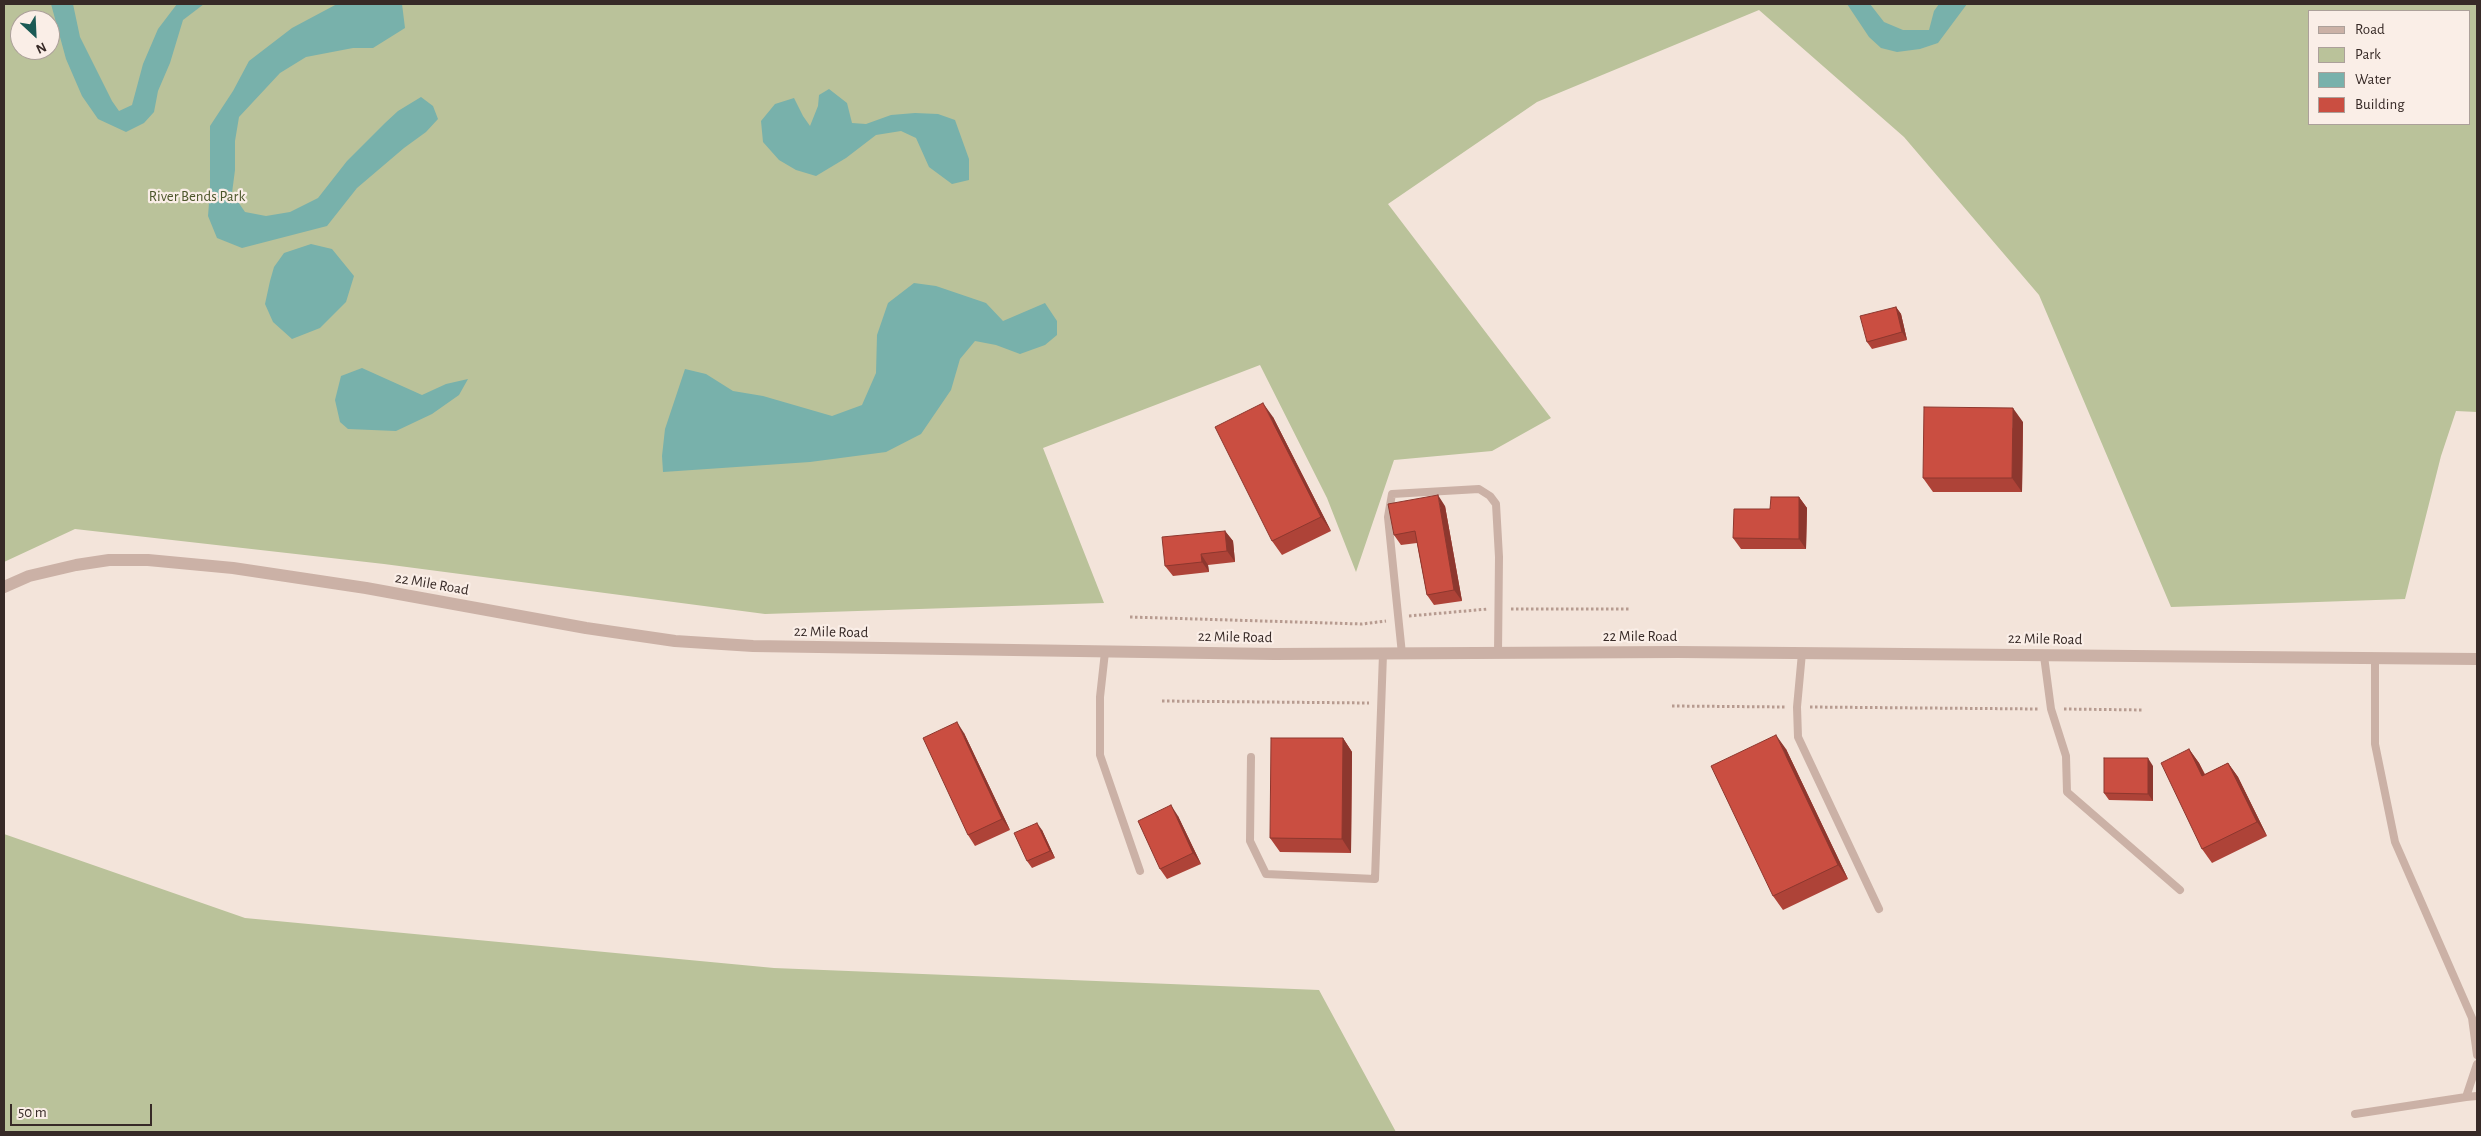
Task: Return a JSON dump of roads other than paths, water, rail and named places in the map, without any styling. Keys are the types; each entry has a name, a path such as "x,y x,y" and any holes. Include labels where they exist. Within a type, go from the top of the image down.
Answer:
{"street":[{"name":"22 Mile Road","path":"4,587 29,576 76,564 109,560 148,560 233,568 356,587 586,628 675,641 752,646 1105,652 1802,654 2477,660"}],"lane":[{"path":"1402,654 1388,517 1392,494 1479,489 1490,496 1496,504 1499,557 1498,653"},
{"path":"1105,652 1100,697 1100,755 1140,871"},
{"path":"1251,757 1250,841 1266,874 1375,878 1383,654"},
{"path":"1802,654 1797,707 1798,737 1879,909"},
{"path":"2044,656 2052,709 2066,756 2067,792 2180,890"},
{"path":"2375,659 2376,744 2395,842 2472,1018 2477,1054"},
{"path":"2466,1098 2477,1064"},
{"path":"2355,1114 2477,1096"}],"water":[{"path":"51,4 73,4 80,37 112,101 119,111 132,105 143,64 158,29 177,4 204,4 183,20 170,63 158,91 154,112 144,123 126,132 98,119 82,96 66,59 60,37 60,10 53,10"},
{"path":"337,4 402,4 405,28 373,48 353,48 306,57 280,73 239,117 235,141 235,170 232,193 245,212 266,216 290,212 318,198 347,161 385,123 398,111 421,97 433,106 438,119 426,132 357,188 327,226 242,248 217,238 208,216 210,126 233,91 249,61 292,28"},
{"path":"1847,4 1870,4 1884,22 1903,30 1929,30 1934,11 1939,4 1967,4 1938,43 1920,49 1897,52 1881,48 1869,37"},
{"path":"829,89 847,103 852,123 866,124 891,115 915,113 938,114 955,120 969,159 969,180 952,184 929,167 916,138 901,131 876,135 846,158 816,176 796,170 779,160 763,142 761,121 775,104 794,98 810,126 818,106 819,95"},
{"path":"311,244 332,249 354,276 346,302 320,328 292,339 273,322 265,304 274,267 284,253"},
{"path":"914,283 936,286 986,303 1003,321 1045,303 1057,321 1057,335 1045,345 1020,354 996,345 975,341 960,359 951,390 921,434 886,452 810,462 663,472 662,456 665,429 685,369 706,374 733,391 763,396 832,416 862,405 876,373 877,335 888,303"},
{"path":"362,368 422,395 446,384 468,379 459,395 432,414 396,431 348,429 340,422 335,400 341,376"}],"park label":[{"name":"River Bends Park","path":"197,196"}]}
